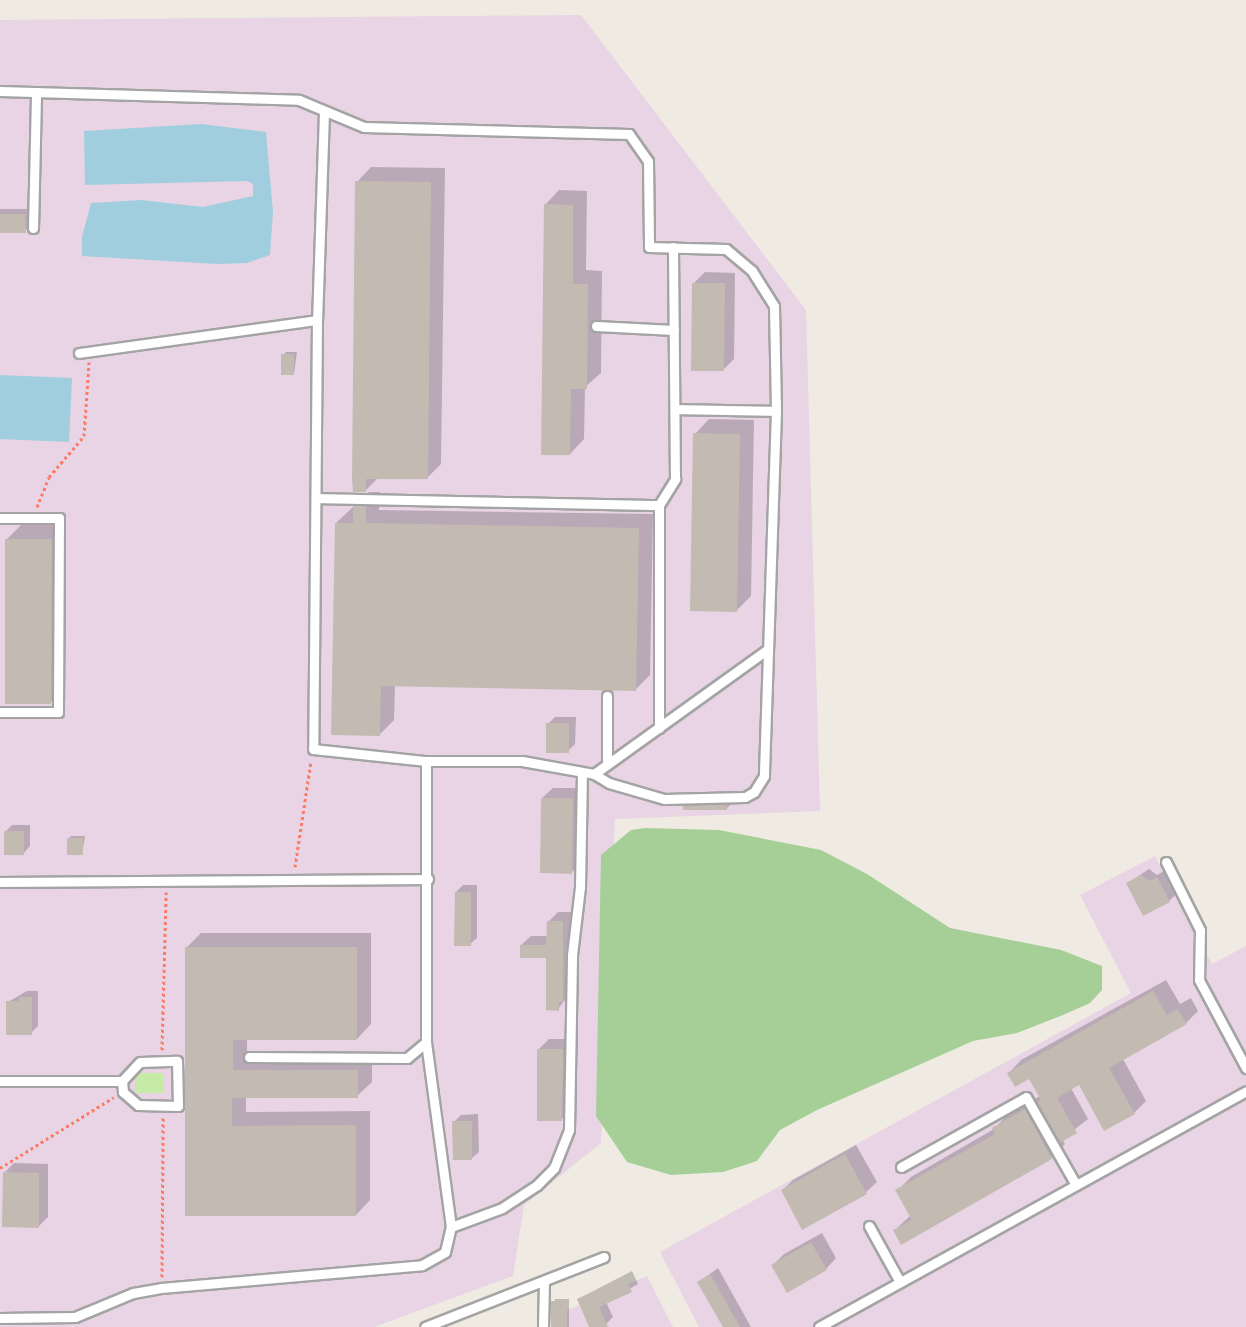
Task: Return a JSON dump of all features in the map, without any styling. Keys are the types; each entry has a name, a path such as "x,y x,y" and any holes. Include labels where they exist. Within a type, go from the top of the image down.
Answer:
{"lane":[{"path":"0,91 299,100 324,112 364,126 629,135 648,161 649,247 726,249 752,271 774,306 776,411 765,769 754,792 745,797 664,799 609,783 594,774 582,774 522,761 426,761 313,748 317,320 324,112"},
{"path":"33,228 36,92"},
{"path":"659,729 659,505 675,479 673,247"},
{"path":"84,352 317,320"},
{"path":"596,326 674,330"},
{"path":"676,409 776,411"},
{"path":"317,498 659,505"},
{"path":"0,518 59,518 58,712 0,712"},
{"path":"594,774 768,649"},
{"path":"607,696 607,764"},
{"path":"0,1318 69,1322 133,1293 161,1288 422,1265 445,1252 451,1227 426,1042 428,879 426,761"},
{"path":"451,1227 502,1208 537,1185 554,1168 568,1130 572,955 580,887 582,774"},
{"path":"1166,862 1200,930 1199,980 1246,1068"},
{"path":"0,882 166,883 428,879"},
{"path":"249,1057 407,1058 426,1042"},
{"path":"0,1081 122,1081 140,1062 177,1061 178,1106 138,1105 123,1092 122,1081"},
{"path":"819,1327 1246,1091"},
{"path":"901,1167 1026,1097 1076,1185"},
{"path":"869,1226 900,1282"},
{"path":"425,1327 604,1257"},
{"path":"543,1282 543,1327"}],"path":[{"path":"38,518 40,492 84,436 84,352"},
{"path":"293,881 313,748"},
{"path":"162,1061 166,883"},
{"path":"0,1168 76,1117 123,1092"},
{"path":"161,1288 163,1105"}],"shaded area":[{"path":"581,15 806,310 820,811 615,819 601,1143 524,1205 513,1276 374,1327 0,1327 0,20"},
{"path":"1155,856 1212,964 1246,946 1246,1327 699,1327 660,1252 1131,993 1080,895"},
{"path":"647,1276 673,1327 562,1327 563,1312"}],"green space":[{"path":"645,828 719,830 821,850 867,874 950,928 1061,950 1102,966 1102,990 1090,1003 1063,1015 1017,1033 973,1041 817,1110 780,1130 757,1161 723,1172 671,1175 627,1162 596,1116 601,855 631,830"},
{"path":"135,1073 164,1073 164,1093 135,1093"}],"water":[{"path":"201,124 266,132 273,212 270,255 247,263 217,264 82,256 82,237 91,203 141,200 203,207 253,196 253,184 247,181 85,185 84,131"},
{"path":"0,375 72,378 69,442 0,439"}],"building":[{"path":"355,181 431,182 428,479 366,479 366,492 353,492 352,479"},
{"path":"544,204 573,205 573,284 588,284 587,389 571,389 570,455 541,455"},
{"path":"0,214 25,214 26,233 0,233"},
{"path":"692,283 725,283 724,371 691,371"},
{"path":"281,354 294,354 294,375 281,375"},
{"path":"693,433 740,434 737,612 690,611"},
{"path":"353,505 366,506 366,523 639,528 636,691 381,686 380,736 331,735 335,523 353,523"},
{"path":"5,539 52,539 51,704 5,704"},
{"path":"546,723 569,723 569,753 546,753"},
{"path":"541,798 573,798 572,874 540,873"},
{"path":"727,804 727,810 683,810 683,805"},
{"path":"4,831 24,831 24,855 4,855"},
{"path":"67,838 83,838 83,855 67,855"},
{"path":"1141,875 1150,881 1157,877 1170,902 1143,916 1126,883"},
{"path":"455,892 471,892 471,946 454,946"},
{"path":"547,921 563,921 563,1002 559,1002 559,1011 546,1010 546,958 520,958 520,945 546,945"},
{"path":"185,947 357,947 357,1040 233,1040 233,1070 358,1070 358,1098 232,1098 232,1126 356,1125 356,1216 185,1216"},
{"path":"1153,991 1167,1015 1178,1009 1187,1024 1109,1068 1135,1114 1104,1131 1079,1085 1057,1098 1077,1133 1060,1143 1037,1102 1041,1100 1029,1079 1015,1087 1007,1073"},
{"path":"19,997 32,997 32,1035 6,1035 6,1001 19,1001"},
{"path":"537,1049 563,1049 562,1121 537,1121"},
{"path":"1025,1109 1052,1159 901,1245 893,1230 912,1220 895,1190 995,1134 992,1128"},
{"path":"452,1121 472,1121 472,1160 453,1160"},
{"path":"845,1154 867,1194 802,1230 781,1190"},
{"path":"3,1172 39,1173 39,1228 2,1227"},
{"path":"811,1242 827,1270 787,1293 771,1265"},
{"path":"710,1274 740,1327 723,1327 697,1282"},
{"path":"625,1277 632,1292 599,1307 608,1327 589,1327 577,1299"},
{"path":"551,1301 567,1301 567,1327 551,1327"}]}
